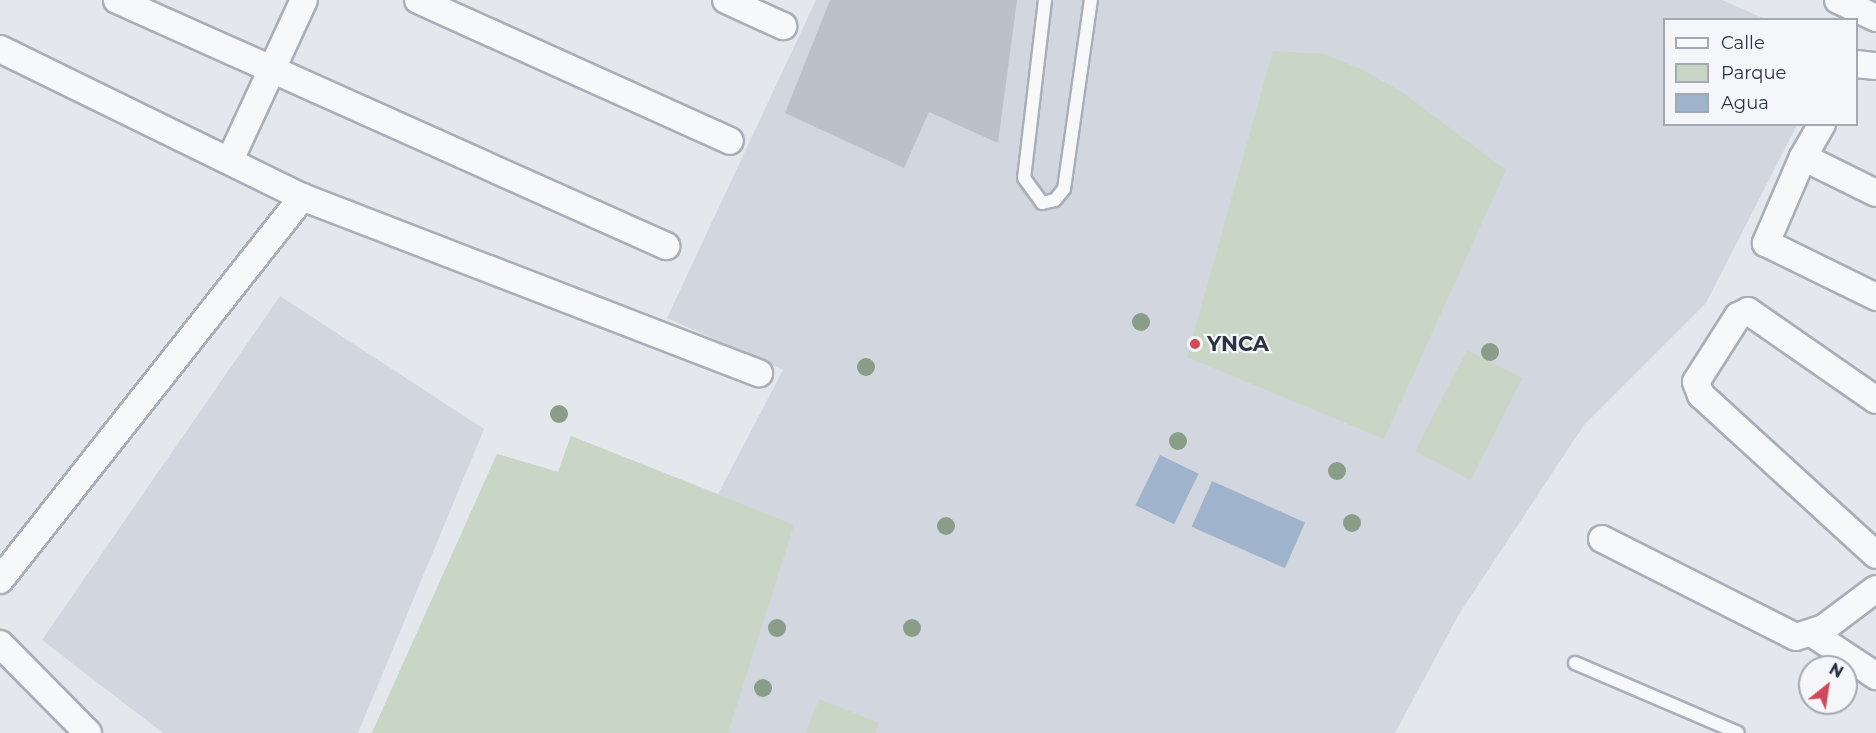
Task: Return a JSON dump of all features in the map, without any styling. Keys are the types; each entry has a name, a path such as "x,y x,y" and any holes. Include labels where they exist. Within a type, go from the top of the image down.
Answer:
{"street":[{"path":"117,0 666,246"},
{"path":"230,160 304,0"},
{"path":"418,0 730,141"},
{"path":"726,0 783,27"},
{"path":"1838,0 1876,18"},
{"path":"0,49 302,197 759,373"},
{"path":"1858,64 1876,66"},
{"path":"1821,126 1803,158 1766,243 1876,297"},
{"path":"1803,158 1876,193"},
{"path":"0,580 302,197"},
{"path":"1876,400 1748,312 1738,316 1696,382 1701,395 1876,555"},
{"path":"1602,539 1796,637 1813,634 1876,589"},
{"path":"1813,634 1876,676"},
{"path":"0,644 88,733"}],"lane":[{"path":"1045,0 1024,178 1042,203 1055,200 1064,189 1090,0"},
{"path":"1575,663 1738,733"}],"shaded area":[{"name":"YNCA","path":"816,0 1722,0 1763,18 1663,18 1663,126 1796,126 1706,303 1584,425 1459,614 1395,733 372,733 497,454 558,472 571,436 718,494 783,370 667,318"},
{"path":"280,296 484,429 358,733 163,733 42,640"}],"green space":[{"path":"1273,51 1325,54 1362,70 1402,92 1506,170 1384,439 1187,357"},
{"path":"1467,350 1522,378 1470,480 1415,452"},
{"path":"571,436 794,525 728,733 372,733 497,454 558,472"},
{"path":"819,699 879,723 875,733 806,733"}],"water":[{"path":"1160,455 1199,474 1174,524 1135,505"},
{"path":"1212,481 1305,522 1285,568 1192,527"}],"building":[{"path":"830,0 1017,0 998,143 929,112 904,168 785,113"}],"place":[{"name":"YNCA","path":"1195,344"}]}
